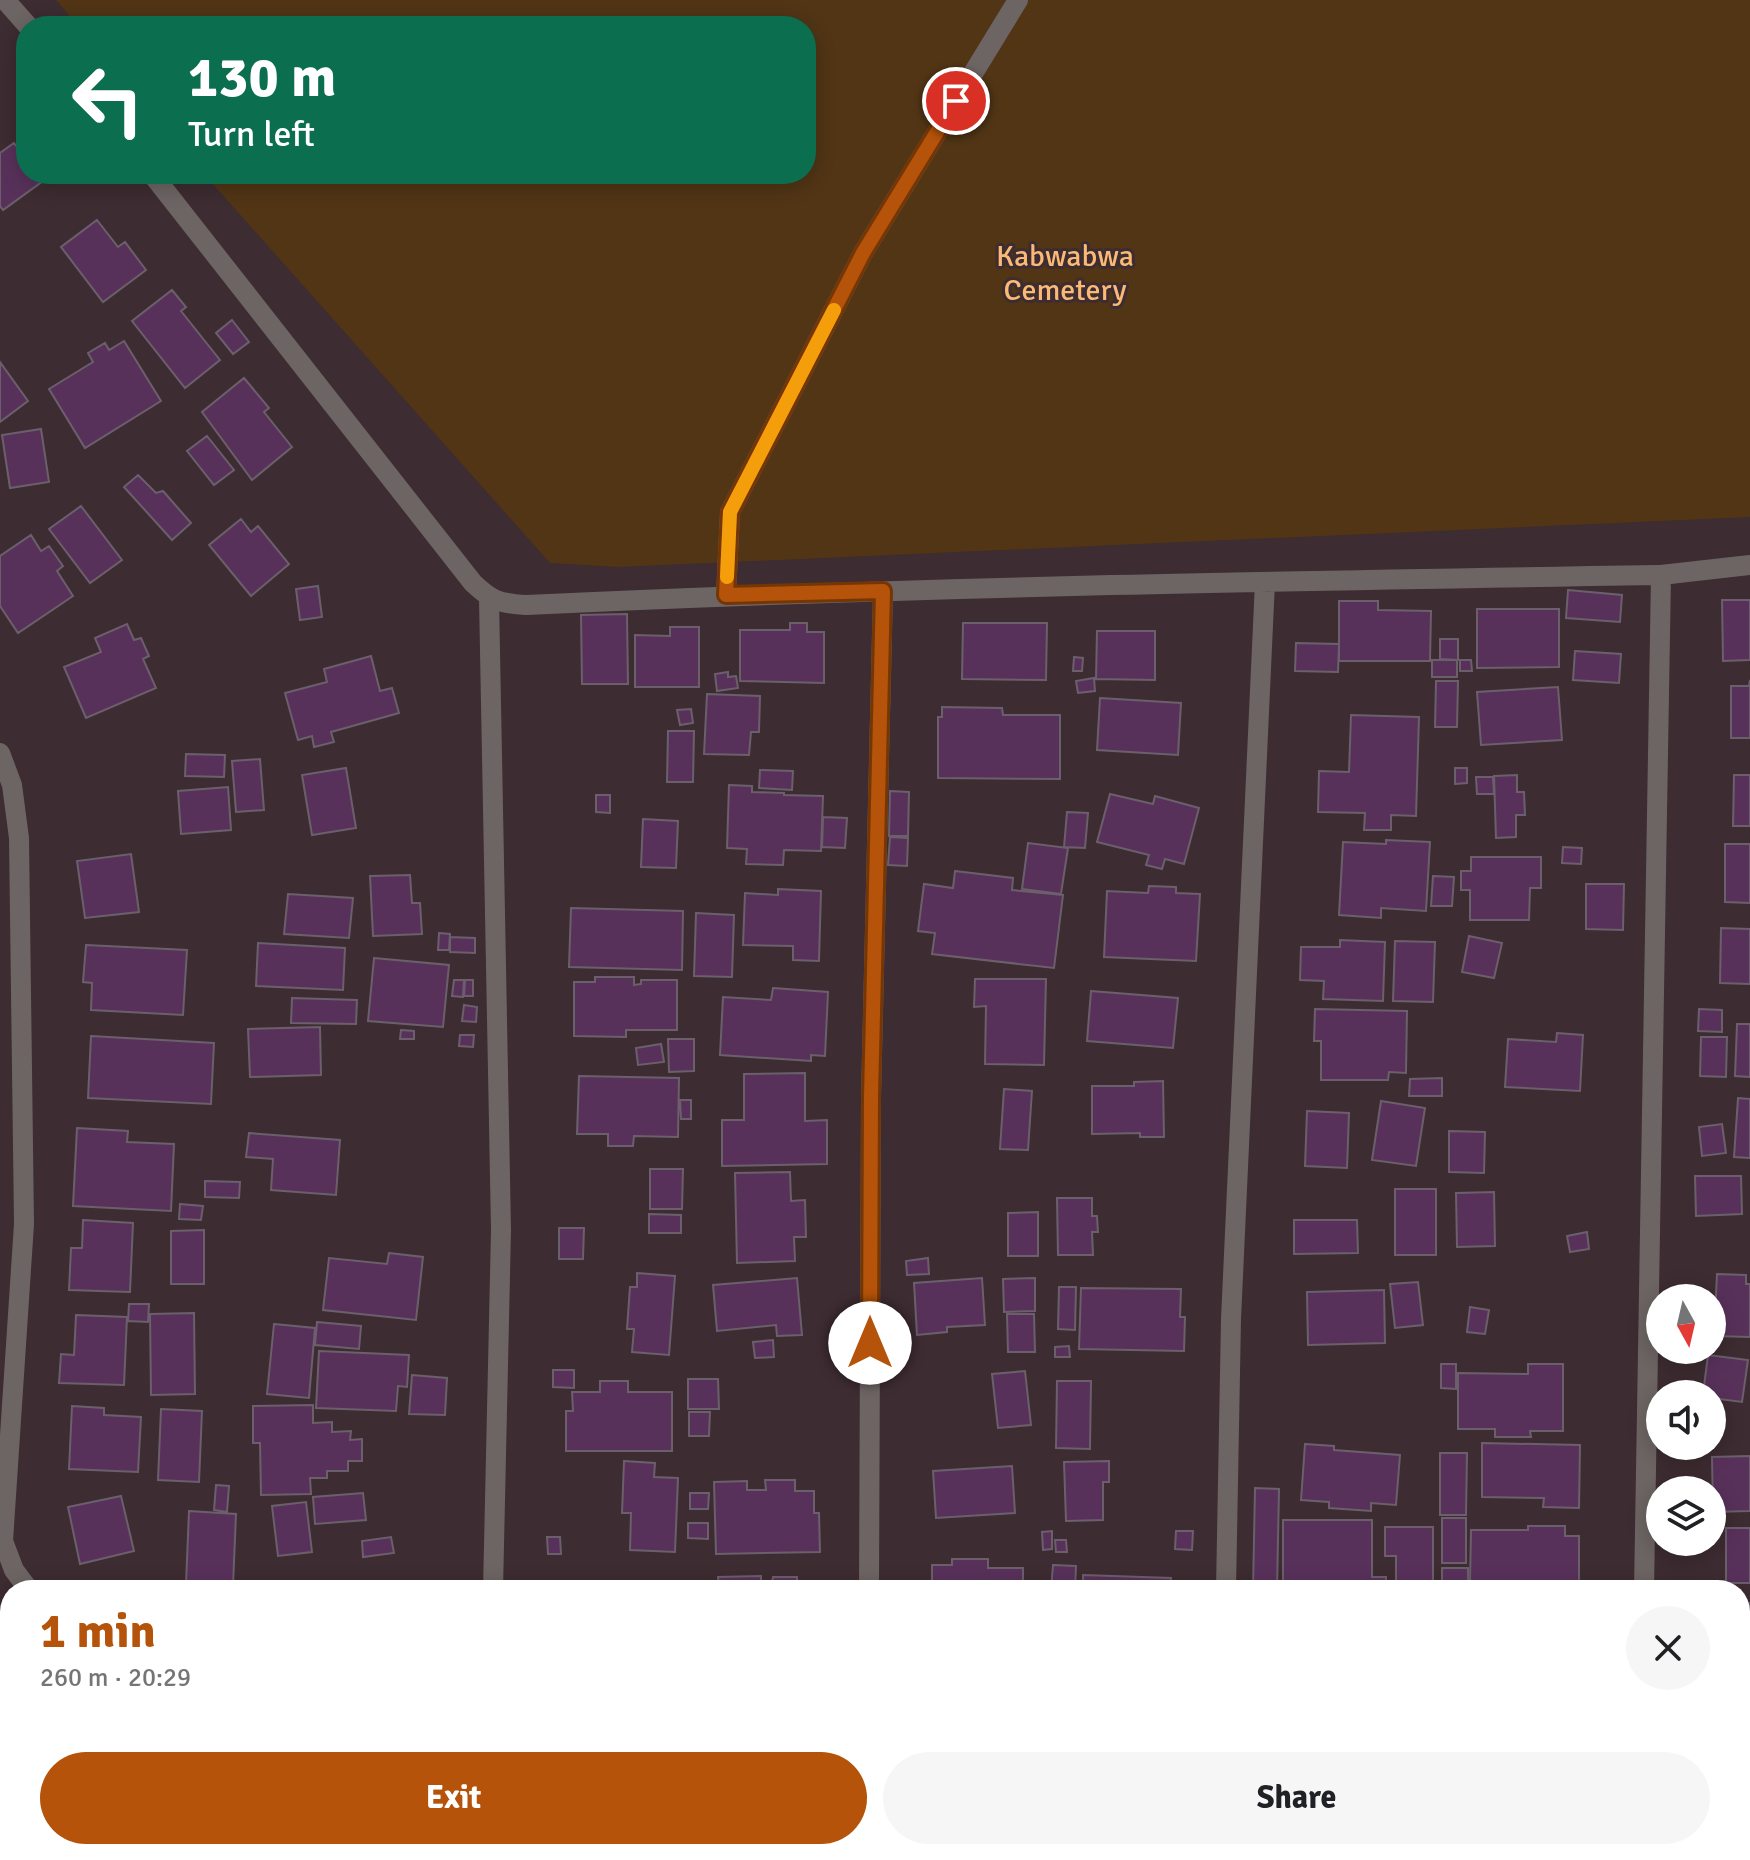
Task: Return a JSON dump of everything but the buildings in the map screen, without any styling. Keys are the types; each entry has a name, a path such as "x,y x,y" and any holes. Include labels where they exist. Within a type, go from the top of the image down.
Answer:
{"street":[{"path":"5,0 19,16"},
{"path":"726,595 730,512 863,253 1018,0"},
{"path":"160,184 473,583 489,598 505,603 526,605 883,591 1661,575 1750,565"},
{"path":"1644,1580 1661,575"},
{"path":"1226,1580 1231,1319 1265,582"},
{"path":"869,1580 871,1097 883,591"},
{"path":"489,598 501,1230 493,1580"},
{"path":"0,753 12,785 19,838 24,1224 3,1541 14,1570 22,1580"}],"green space":[{"name":"Kabwabwa Cemetery","path":"56,0 1750,0 1750,517 618,567 550,563 213,184 816,184 816,16 70,16"}],"slow traffic":[{"path":"727,577 730,512 834,310"}],"route":[{"path":"870,1343 871,1097 883,591 726,595 730,512 863,253 956,101"}]}
